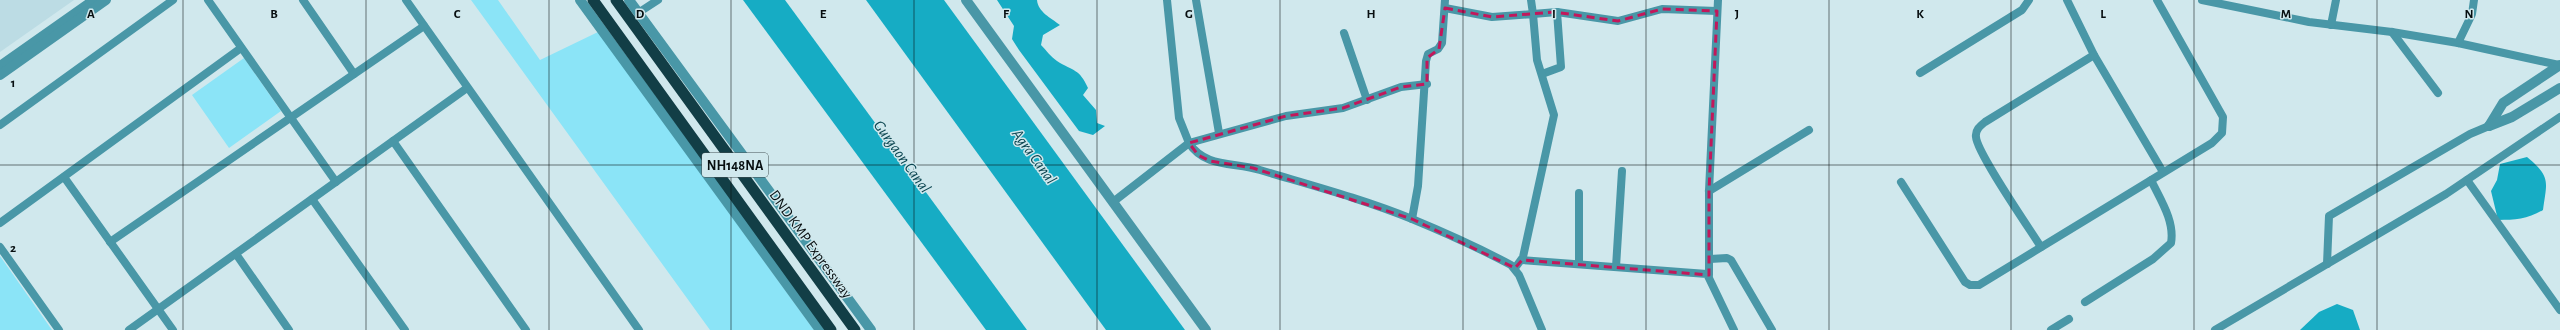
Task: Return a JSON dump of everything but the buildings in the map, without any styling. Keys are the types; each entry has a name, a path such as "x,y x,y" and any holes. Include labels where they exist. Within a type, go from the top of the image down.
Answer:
{"highway":[{"name":"NH148NA","path":"593,0 831,330"},
{"name":"DND KMP Expressway","path":"616,0 855,330"}],"street":[{"path":"0,66 94,0"},
{"path":"0,75 106,0"},
{"path":"0,125 173,0"},
{"path":"208,0 336,182"},
{"path":"303,0 354,74"},
{"path":"406,0 639,330"},
{"path":"580,0 820,330"},
{"path":"629,0 871,330"},
{"path":"638,13 658,0"},
{"path":"966,0 1206,330"},
{"path":"1168,0 1178,118 1189,143 1198,155 1210,160 1253,168 1412,219 1515,268 1542,330"},
{"path":"1196,0 1219,133"},
{"path":"1515,268 1522,260 1554,115 1535,47 1531,0"},
{"path":"1718,0 1709,191 1709,275 1734,330"},
{"path":"1920,73 2022,10 2029,0"},
{"path":"2067,0 2094,55 2163,172"},
{"path":"1901,182 1970,285 1984,283 2040,247 2212,143 2222,133 2225,124 2223,117 2157,0"},
{"path":"2202,0 2331,25 2392,32 2458,43 2560,65"},
{"path":"2331,25 2336,0"},
{"path":"2458,43 2472,14 2474,0"},
{"path":"1412,219 1417,191 1427,84 1427,58 1442,43 1445,4 1492,17 1557,12 1618,21 1662,9 1717,11"},
{"path":"1542,74 1561,67 1557,12"},
{"path":"110,242 424,26"},
{"path":"2392,32 2438,93"},
{"path":"1344,33 1366,100"},
{"path":"0,223 241,48"},
{"path":"2040,247 1983,153 1975,136 1977,129 1984,122 2094,55"},
{"path":"2489,126 2503,103 2560,65"},
{"path":"1113,202 1189,143 1219,133 1286,116 1330,111 1401,87 1427,84"},
{"path":"129,330 468,88"},
{"path":"2327,264 2329,216 2470,134 2512,117 2560,88"},
{"path":"2215,330 2467,180 2560,117"},
{"path":"1709,191 1810,130"},
{"path":"393,141 526,330"},
{"path":"1616,267 1622,171"},
{"path":"64,177 173,330"},
{"path":"2085,302 2162,252 2170,243 2172,231 2168,216 2151,180"},
{"path":"2467,180 2560,310"},
{"path":"1578,193 1579,264"},
{"path":"312,199 405,330"},
{"path":"0,247 59,330"},
{"path":"236,254 289,330"},
{"path":"1710,259 1727,258 1732,260 1772,330"},
{"path":"1522,260 1709,275"},
{"path":"2051,330 2069,319"}],"highlighted area":[{"path":"1445,8 1492,17 1554,12 1618,21 1662,9 1717,11 1709,191 1709,275 1522,260 1515,268 1412,219 1253,168 1210,161 1198,155 1189,143 1286,116 1343,108 1401,87 1427,84 1427,58 1439,49"}],"shaded area":[{"path":"0,0 74,0 0,52"},
{"path":"471,0 498,0 540,60 598,32 814,330 710,330"},
{"path":"244,58 281,111 229,148 192,95"},
{"path":"0,256 52,330 0,330"}],"water":[{"path":"743,0 785,0 1027,330 986,330"},
{"name":"Agra Canal","path":"866,0 944,0 1185,330 1106,330"},
{"path":"997,0 1037,0 1042,11 1060,25 1043,35 1041,45 1055,59 1076,71 1082,77 1088,88 1083,95 1096,110 1097,123 1105,126 1093,135 1079,131 1012,39 1014,26"},
{"path":"2527,157 2540,170 2546,180 2543,210 2521,218 2498,220 2491,191 2497,180 2500,164"},
{"path":"2337,304 2353,310 2360,330 2300,330 2319,312"}],"water label":[{"name":"Gurgaon Canal","path":"903,156"}]}
